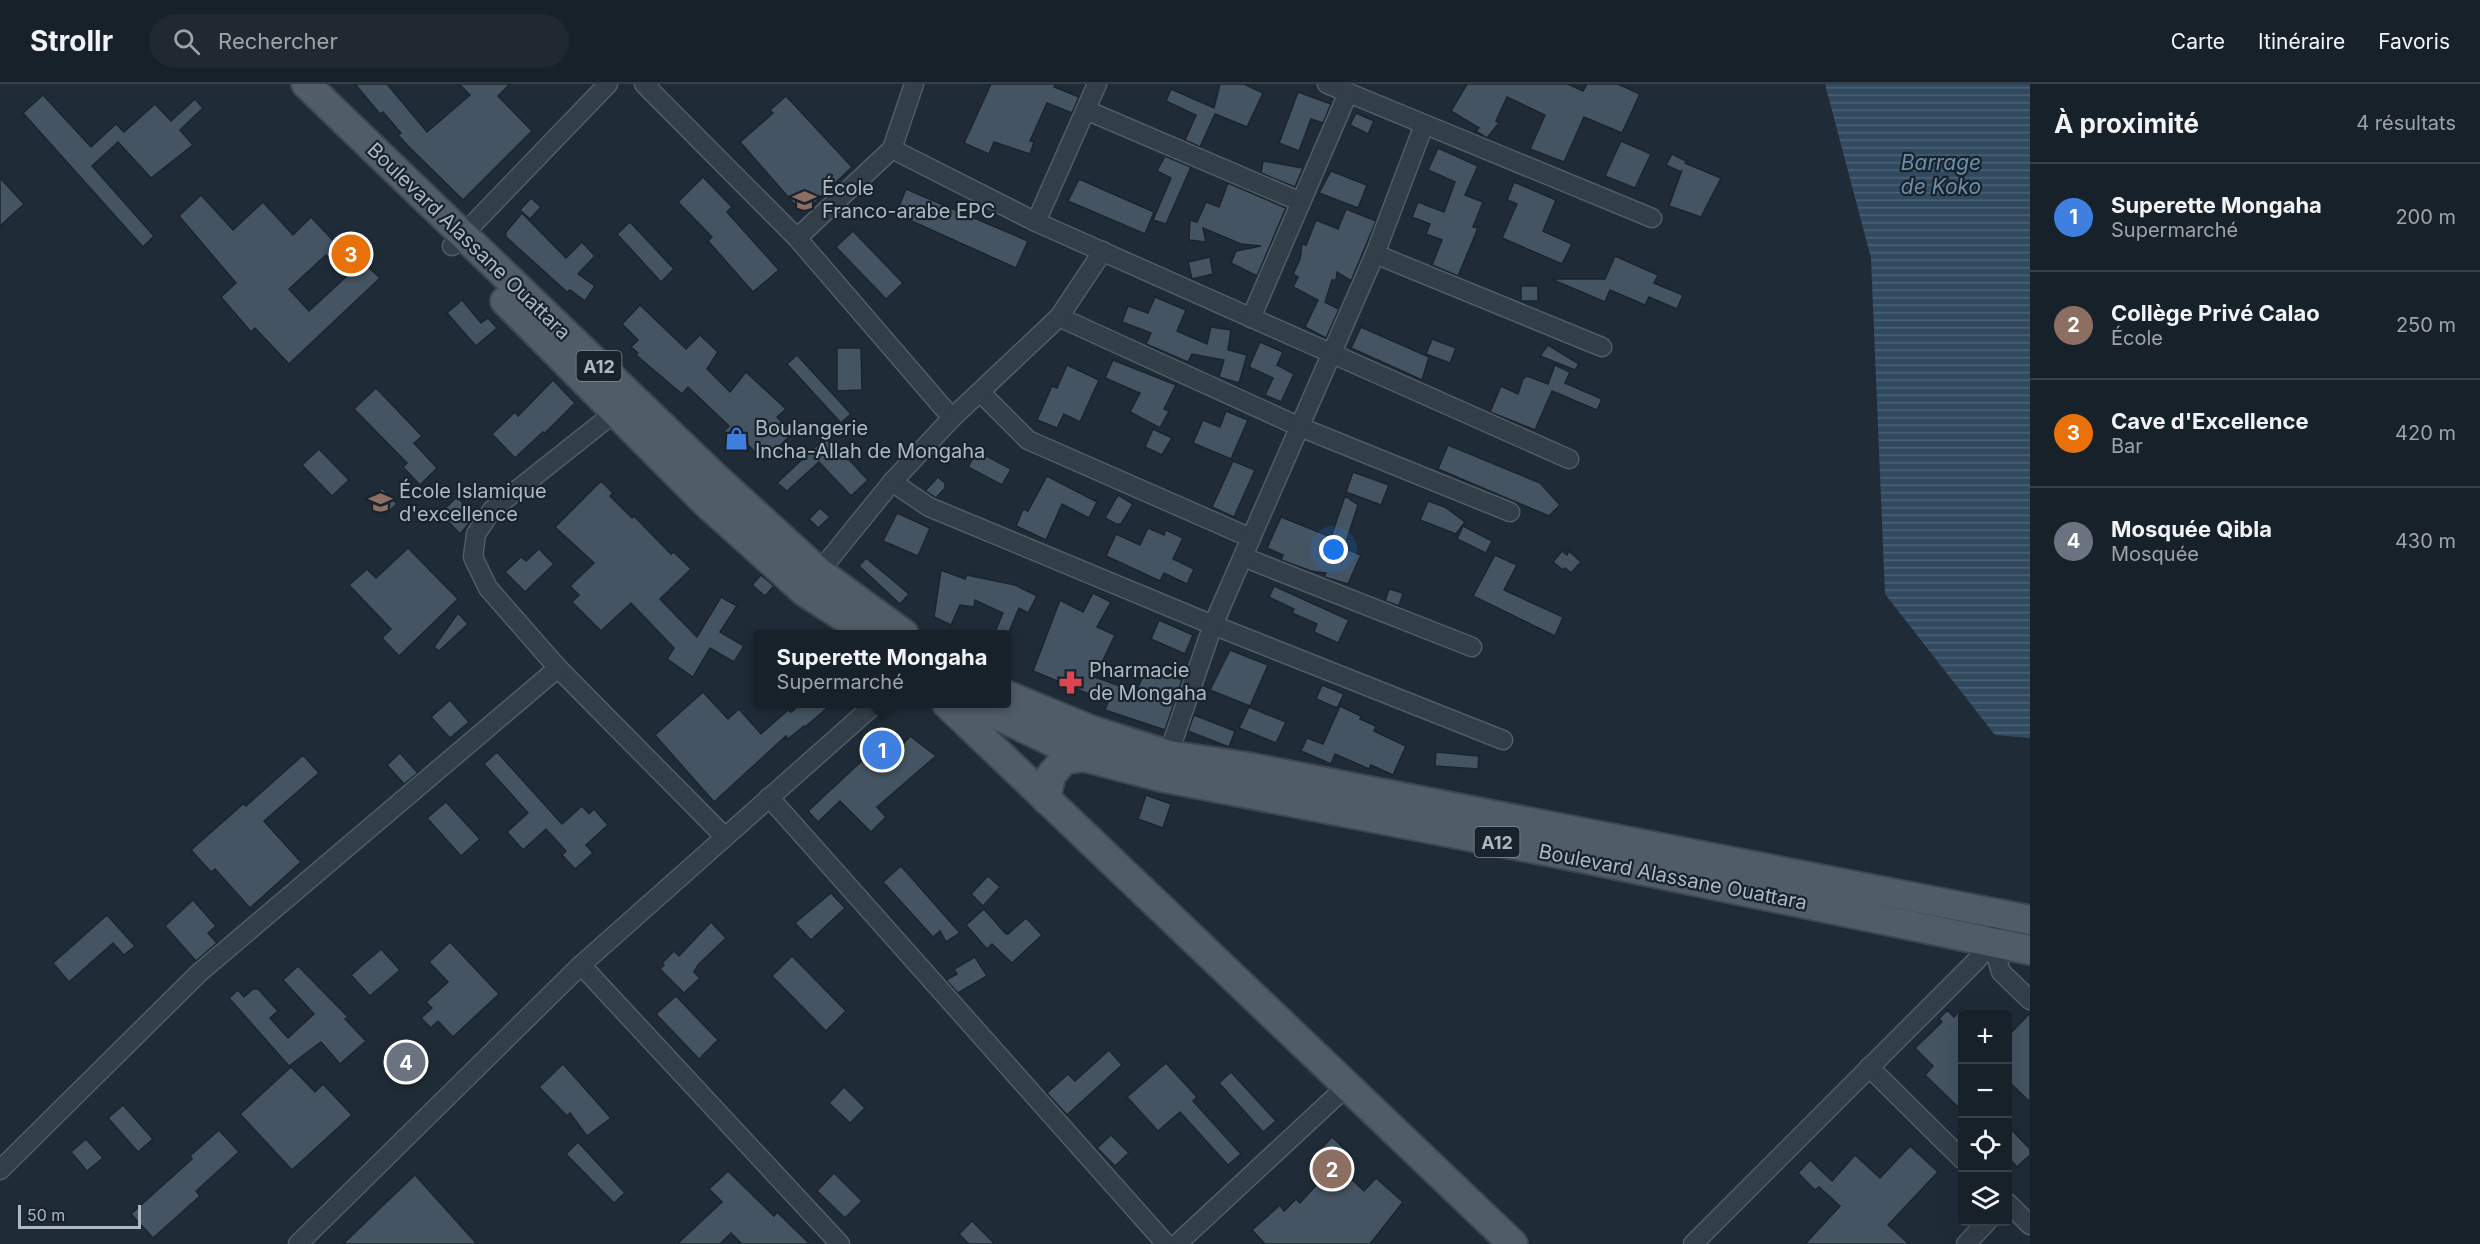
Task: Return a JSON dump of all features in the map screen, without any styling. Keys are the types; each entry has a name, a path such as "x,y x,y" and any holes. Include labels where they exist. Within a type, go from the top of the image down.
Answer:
{"main road":[{"name":"Boulevard Alassane Ouattara","path":"291,84 458,241 819,572 899,630"},
{"name":"Boulevard Alassane Ouattara","path":"306,84 458,241 614,413 704,501 805,592 864,630"},
{"name":"Boulevard Alassane Ouattara","path":"1011,697 1091,730 1165,766"},
{"path":"950,708 1513,1244"},
{"name":"Boulevard Alassane Ouattara","path":"982,708 1084,757 1165,766 1248,767 1995,927 2030,950"},
{"path":"1046,799 1051,775 1064,760 1084,757"},
{"name":"Boulevard Alassane Ouattara","path":"1995,927 2030,920"}],"street":[{"path":"458,241 608,84"},
{"path":"644,84 797,238 952,418"},
{"path":"797,238 892,149 914,84"},
{"path":"1036,222 1097,84"},
{"path":"1327,84 1652,218"},
{"path":"1251,318 1348,93"},
{"path":"1086,110 1301,202"},
{"path":"1165,766 1213,625 1375,254 1424,125"},
{"path":"892,149 1036,222 1569,459"},
{"path":"819,572 892,482 952,418 1059,317 1103,251"},
{"path":"1375,254 1602,347"},
{"path":"1059,317 1300,427 1510,512"},
{"path":"981,393 1028,440 1251,538"},
{"path":"614,413 492,510 476,534 473,557 488,588 558,668 725,837"},
{"path":"892,482 929,507 1213,625 1503,740"},
{"path":"1243,557 1472,647"},
{"path":"0,1170 121,1047 199,973 558,668"},
{"path":"298,1244 581,965 870,708"},
{"path":"770,797 1166,1244"},
{"path":"1995,927 2001,972 2030,1000"},
{"path":"1693,1244 1977,960 1995,927"},
{"path":"581,965 840,1244"},
{"path":"1869,1067 1958,1155"},
{"path":"1177,1244 1347,1086"},
{"path":"2012,1208 2030,1225"},
{"path":"1966,1244 1982,1226"}],"water":[{"name":"Barrage de Koko","path":"1825,84 2030,84 2030,738 1995,735 1885,594 1871,258"}],"building":[{"path":"355,84 387,84 427,132 470,95 459,84 510,84 498,96 532,131 463,200 407,145 398,135 401,133 383,112 380,114"},
{"path":"991,84 1056,84 1054,87 1079,97 1072,113 1047,103 1030,141 1034,142 1030,154 994,142 989,154 964,143"},
{"path":"1220,84 1244,84 1263,93 1247,127 1215,114 1200,147 1185,140 1196,115 1166,101 1171,89 1214,108"},
{"path":"1467,84 1568,84 1583,91 1587,84 1618,84 1640,94 1622,133 1584,117 1564,162 1530,149 1545,115 1507,97 1496,121 1499,123 1487,138 1476,131 1479,128 1451,111"},
{"path":"1298,92 1331,104 1323,123 1311,119 1299,151 1279,143"},
{"path":"43,95 91,147 116,124 124,132 155,104 171,121 195,99 203,108 180,130 193,145 151,178 118,142 92,166 154,236 143,247 23,113"},
{"path":"786,96 852,167 803,214 740,142 773,113 770,110"},
{"path":"1356,113 1374,121 1368,134 1350,125"},
{"path":"1621,141 1651,154 1635,188 1605,176"},
{"path":"1438,148 1478,166 1465,195 1483,202 1473,227 1478,228 1458,276 1432,265 1442,240 1426,234 1430,224 1412,217 1418,202 1444,212 1455,182 1428,170"},
{"path":"1672,154 1686,161 1685,163 1721,178 1701,217 1669,206 1682,170 1681,172 1666,165"},
{"path":"1165,156 1191,167 1166,224 1153,220 1171,178 1157,171"},
{"path":"1263,161 1303,168 1295,187 1261,173"},
{"path":"1331,171 1367,185 1358,208 1319,193"},
{"path":"703,177 732,207 727,212 779,270 753,292 708,241 712,237 678,202"},
{"path":"0,178 24,204 0,226"},
{"path":"1079,179 1154,212 1145,234 1068,201"},
{"path":"1514,182 1556,200 1543,231 1572,244 1562,264 1502,238 1517,204 1507,200"},
{"path":"1228,183 1286,208 1257,276 1231,263 1236,251 1261,246 1241,244 1203,228 1206,242 1189,240 1190,220 1197,222 1206,202 1219,207"},
{"path":"906,189 1028,241 1016,268 896,214"},
{"path":"201,195 233,230 263,202 293,235 311,217 341,249 345,245 380,278 289,364 255,328 251,332 221,297 236,283 179,216","holes":["326,255 348,275 309,311 289,289"]},
{"path":"531,198 541,207 530,219 520,210"},
{"path":"1346,209 1376,221 1351,281 1337,272 1336,280 1332,280 1325,302 1339,309 1326,338 1305,327 1318,300 1293,287 1298,277 1293,274 1300,259 1302,244 1306,245 1316,220 1338,229"},
{"path":"522,213 566,258 582,242 595,256 578,274 595,286 585,301 570,290 567,292 506,237 506,232"},
{"path":"630,222 674,269 661,282 617,234"},
{"path":"853,231 903,283 886,299 836,247"},
{"path":"1615,256 1658,275 1654,283 1683,295 1677,309 1649,297 1645,305 1610,290 1605,302 1551,279 1605,279"},
{"path":"1210,257 1213,274 1192,279 1188,262"},
{"path":"1521,286 1538,286 1538,301 1521,301"},
{"path":"1155,297 1186,310 1177,331 1207,344 1211,327 1231,330 1228,350 1247,355 1239,383 1219,377 1224,360 1192,354 1188,362 1146,344 1151,333 1122,322 1128,306 1148,313"},
{"path":"462,300 481,323 488,318 497,328 476,346 447,313"},
{"path":"640,305 686,349 700,335 718,352 707,369 730,392 746,372 786,409 777,417 793,433 764,461 744,441 739,446 724,431 729,426 688,387 682,394 636,355 638,353 631,347 638,340 622,324"},
{"path":"1361,327 1429,357 1422,380 1351,348"},
{"path":"1432,339 1456,348 1450,363 1426,354"},
{"path":"1260,342 1283,352 1277,365 1294,374 1281,402 1265,395 1273,378 1249,367"},
{"path":"1548,345 1579,364 1575,370 1540,356"},
{"path":"837,348 861,348 862,390 837,391"},
{"path":"797,355 851,414 841,423 787,364"},
{"path":"1113,360 1176,385 1164,409 1169,411 1160,428 1130,412 1140,393 1105,378"},
{"path":"1067,365 1099,380 1080,422 1064,414 1057,428 1037,420 1052,386 1057,388"},
{"path":"1555,365 1570,372 1565,383 1602,399 1597,410 1552,391 1535,430 1490,412 1501,386 1518,394 1523,379 1527,376 1548,384"},
{"path":"553,380 575,403 545,433 543,432 515,458 492,434 515,412 518,416"},
{"path":"376,388 422,436 414,443 437,468 420,485 403,467 407,463 354,409"},
{"path":"1226,411 1248,420 1231,459 1193,443 1203,420 1220,427"},
{"path":"1153,429 1172,438 1162,455 1145,447"},
{"path":"827,436 868,480 851,496 819,462 787,491 777,483"},
{"path":"1448,445 1540,483 1560,505 1549,516 1438,469"},
{"path":"319,449 349,480 332,496 302,465"},
{"path":"977,451 1011,469 1002,485 968,467"},
{"path":"1233,461 1255,470 1234,517 1212,507"},
{"path":"1353,472 1389,485 1381,505 1346,492"},
{"path":"1047,476 1097,502 1089,518 1062,504 1046,540 1016,526 1023,509 1028,511"},
{"path":"938,477 945,483 945,488 936,498 925,491"},
{"path":"601,481 613,493 610,496 632,518 634,516 671,554 674,552 691,569 660,599 697,637 721,597 737,606 720,632 744,646 734,662 710,648 693,677 667,659 674,648 631,603 601,631 572,602 579,595 570,586 594,563 555,527"},
{"path":"382,488 397,504 385,515 370,500"},
{"path":"1118,495 1133,504 1121,524 1105,518"},
{"path":"1345,496 1358,505 1344,548 1361,555 1348,584 1324,577 1326,573 1311,571 1281,560 1283,555 1267,548 1281,517 1331,537"},
{"path":"457,497 475,516 460,534 440,513"},
{"path":"1428,501 1445,507 1465,522 1456,534 1420,520"},
{"path":"820,508 830,517 818,528 809,519"},
{"path":"897,513 930,528 918,556 883,541"},
{"path":"1463,526 1492,541 1486,553 1457,539"},
{"path":"1148,528 1164,535 1166,530 1183,538 1173,559 1194,569 1187,584 1164,573 1160,581 1106,556 1116,534 1140,545"},
{"path":"408,548 458,599 399,656 382,638 391,629 349,585 367,569 376,578"},
{"path":"539,549 554,564 525,592 505,572 521,557 526,561"},
{"path":"1562,551 1567,555 1569,551 1581,562 1571,573 1553,562"},
{"path":"1495,555 1517,565 1504,590 1563,617 1555,636 1473,596"},
{"path":"866,558 909,594 900,604 859,566"},
{"path":"941,570 965,579 967,575 1015,585 1037,596 1028,613 1019,608 1010,630 996,630 1003,613 975,600 974,607 960,605 951,625 934,617"},
{"path":"761,575 774,586 765,596 752,585"},
{"path":"1274,586 1349,620 1338,643 1314,632 1317,624 1292,613 1294,609 1269,597"},
{"path":"1389,589 1403,593 1399,606 1385,601"},
{"path":"1093,593 1111,602 1097,627 1115,635 1095,677 1136,692 1148,665 1182,680 1165,730 1105,710 1108,702 1033,671 1060,600 1083,612"},
{"path":"458,613 468,624 439,651 434,647"},
{"path":"1159,620 1193,635 1185,654 1151,639"},
{"path":"1230,650 1268,665 1250,706 1210,690"},
{"path":"1322,685 1344,694 1337,708 1316,699"},
{"path":"703,692 728,719 739,709 761,734 788,710 791,712 796,708 827,708 788,739 786,736 714,802 655,735"},
{"path":"450,700 469,722 450,738 431,717"},
{"path":"1340,706 1376,726 1374,731 1406,746 1393,775 1371,765 1369,769 1335,754 1331,764 1301,751 1307,738 1323,744"},
{"path":"1249,707 1286,722 1276,743 1239,728"},
{"path":"1194,715 1235,731 1229,747 1188,731"},
{"path":"910,736 936,756 877,807 886,817 871,832 840,801 818,822 808,811 882,742 894,755"},
{"path":"497,752 562,824 582,806 589,814 594,809 608,825 586,845 593,853 575,869 562,855 566,851 546,829 523,850 507,832 528,813 484,764"},
{"path":"1436,752 1479,756 1478,769 1435,766"},
{"path":"400,753 418,773 404,784 387,765"},
{"path":"303,755 319,773 264,821 301,862 250,908 215,869 211,872 191,850 243,804 246,806"},
{"path":"1146,795 1171,804 1163,828 1138,819"},
{"path":"446,802 480,839 461,856 427,818"},
{"path":"901,866 960,933 946,942 940,931 933,937 883,882"},
{"path":"988,876 1000,887 983,906 971,894"},
{"path":"831,893 845,908 811,940 795,923"},
{"path":"193,900 216,926 208,933 217,943 196,961 165,926"},
{"path":"984,909 1006,934 1026,918 1042,935 1012,963 992,944 987,949 966,925"},
{"path":"107,915 135,946 124,955 113,943 69,982 53,963"},
{"path":"711,922 726,938 698,965 694,972 700,978 684,993 660,969 664,965 662,963 674,951 679,956"},
{"path":"450,942 499,994 453,1037 438,1021 431,1028 421,1018 432,1008 426,1002 448,982 429,962"},
{"path":"381,949 400,970 370,996 351,975"},
{"path":"792,956 846,1011 826,1031 772,976"},
{"path":"975,957 987,976 958,993 946,980 957,974 954,969"},
{"path":"298,966 348,1017 345,1019 366,1041 340,1064 321,1042 289,1066 229,998 238,990 244,997 253,989 258,989 278,1011 270,1018 288,1038 314,1014 283,980"},
{"path":"676,996 718,1040 699,1059 656,1014"},
{"path":"1947,1010 1954,1017 1958,1012 1958,1107 1925,1075 1933,1066 1915,1048 1942,1022 1939,1019"},
{"path":"2030,1013 2030,1102 2012,1085 2012,1032"},
{"path":"1109,1050 1122,1065 1067,1115 1047,1093 1068,1074 1075,1081"},
{"path":"1166,1063 1197,1097 1193,1101 1241,1154 1228,1165 1180,1112 1158,1131 1127,1097"},
{"path":"563,1064 611,1118 587,1136 570,1113 567,1116 539,1087"},
{"path":"291,1067 315,1092 323,1084 352,1115 292,1170 240,1114"},
{"path":"1231,1072 1276,1121 1263,1132 1219,1083"},
{"path":"844,1087 865,1108 850,1123 829,1103"},
{"path":"123,1105 153,1139 138,1152 108,1118"},
{"path":"219,1130 239,1152 196,1191 200,1196 153,1238 131,1214 192,1159 190,1156"},
{"path":"2012,1130 2030,1149 2030,1155 2017,1167 2012,1162"},
{"path":"1111,1135 1129,1153 1115,1166 1097,1148"},
{"path":"1332,1137 1354,1158 1342,1170 1364,1191 1376,1178 1403,1202 1370,1244 1265,1244 1252,1230 1280,1205 1284,1211 1296,1199 1300,1203 1327,1173 1312,1158"},
{"path":"86,1139 103,1158 87,1171 71,1152"},
{"path":"578,1142 625,1193 614,1203 566,1154"},
{"path":"1910,1146 1938,1172 1888,1225 1909,1244 1805,1244 1840,1206 1819,1187 1815,1190 1798,1173 1810,1160 1832,1181 1855,1155 1880,1178"},
{"path":"728,1171 774,1216 777,1212 810,1244 742,1244 731,1233 720,1244 677,1244 722,1202 709,1189"},
{"path":"834,1173 862,1201 845,1218 817,1191"},
{"path":"415,1175 477,1244 343,1244 399,1190"},
{"path":"972,1221 995,1244 969,1244 959,1234"}],"place":[{"name":"École Franco-arabe EPC","path":"804,200"},
{"name":"Cave d'Excellence","path":"351,254"},
{"name":"Boulangerie Incha-Allah de Mongaha","path":"737,439"},
{"name":"École Islamique d'excellence","path":"381,503"},
{"name":"Pharmacie de Mongaha","path":"1071,682"},
{"name":"Superette Mongaha","path":"882,750"},
{"name":"Mosquée Qibla","path":"406,1062"},
{"name":"Collège Privé Calao","path":"1332,1169"}]}
